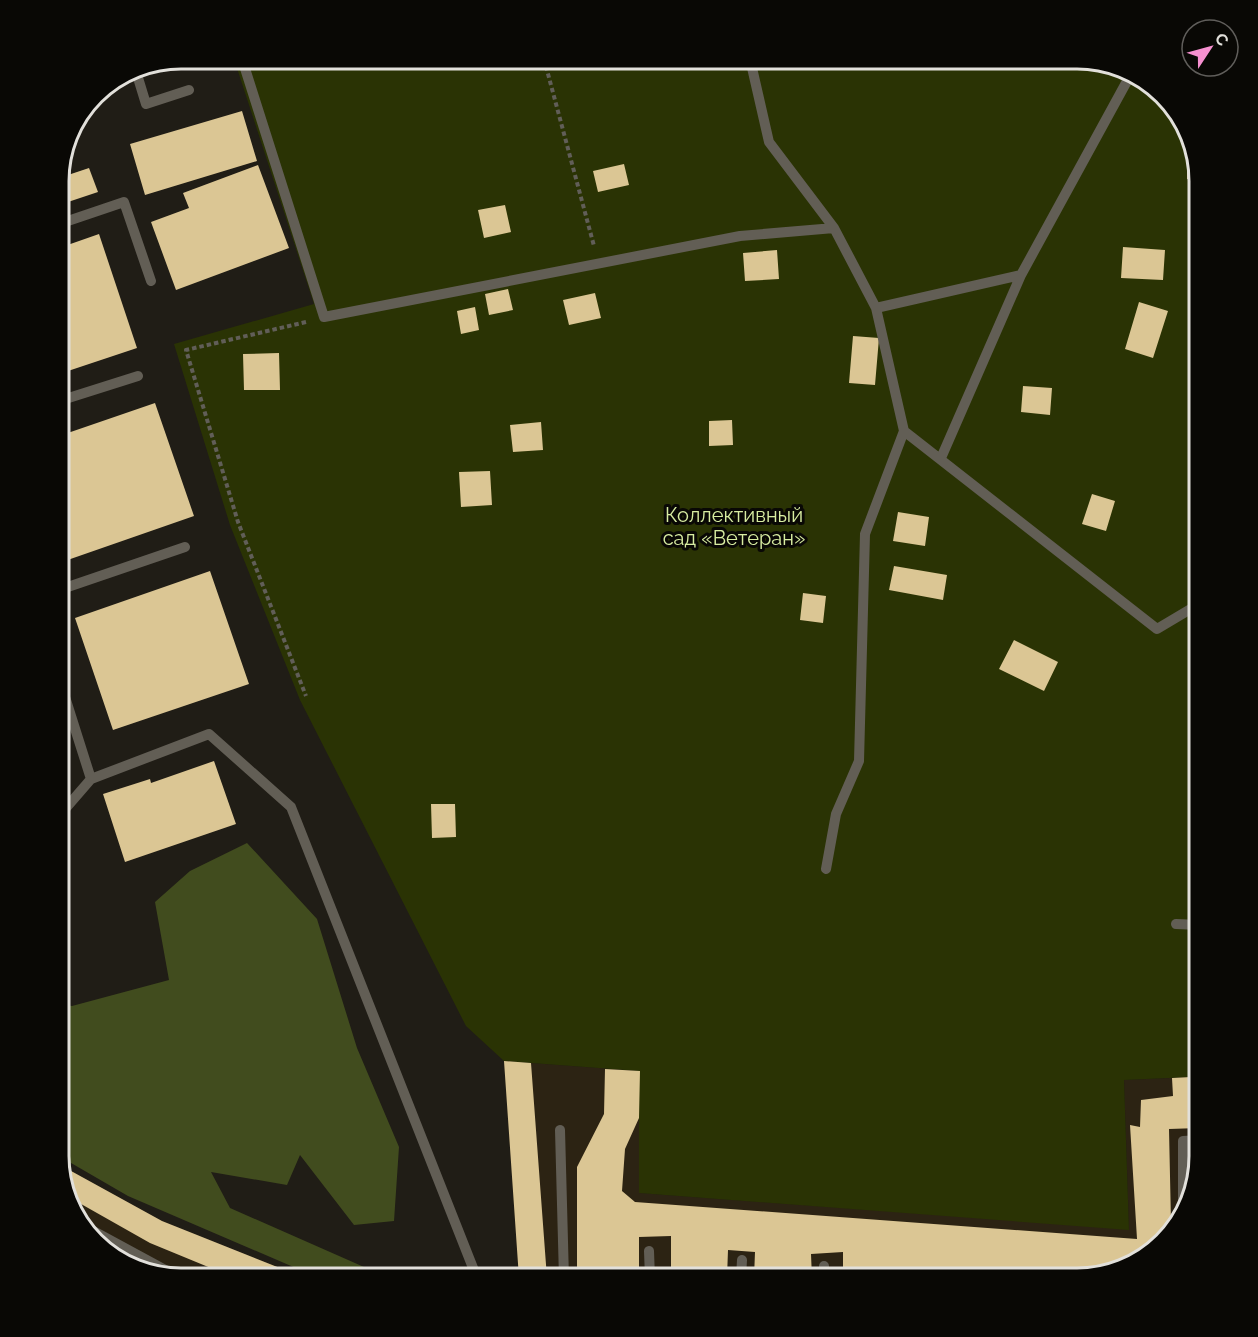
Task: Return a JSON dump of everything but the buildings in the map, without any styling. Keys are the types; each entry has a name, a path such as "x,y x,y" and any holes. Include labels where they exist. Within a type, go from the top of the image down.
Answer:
{"lane":[{"path":"245,69 324,317 741,236 834,228"},
{"path":"752,69 769,142 834,228 876,308 904,431 865,534 859,761 836,814 826,869"},
{"path":"138,78 146,104 189,90"},
{"path":"941,458 1021,275 1127,81"},
{"path":"69,221 124,202 151,281"},
{"path":"876,308 1021,275"},
{"path":"69,398 138,376"},
{"path":"904,431 1157,629 1189,610"},
{"path":"69,587 185,547"},
{"path":"69,710 91,779"},
{"path":"69,804 91,779 209,734 291,807 473,1268"},
{"path":"1176,924 1189,924"},
{"path":"560,1130 564,1268"},
{"path":"1183,1192 1183,1141 1189,1141"},
{"path":"104,1237 156,1265"},
{"path":"649,1251 650,1268"},
{"path":"742,1260 742,1268"}],"path":[{"path":"547,69 598,264"},
{"path":"306,696 238,522 186,350 324,317"}],"shaded area":[{"path":"504,1061 640,1071 640,1193 1129,1229 1124,1080 1189,1077 1189,1163 1187,1178 1177,1206 1166,1224 1151,1240 1127,1256 1099,1266 1084,1268 518,1268"},
{"path":"70,1170 162,1221 280,1268 174,1268 159,1266 131,1256 113,1245 88,1218 75,1192"}],"green space":[{"name":"Коллективный сад «Ветеран»","path":"237,69 1084,69 1106,73 1127,81 1145,92 1161,107 1174,125 1183,145 1189,174 1189,1077 1124,1080 1129,1230 639,1193 639,1071 504,1061 466,1026 300,700 230,525 174,344 314,304"},
{"path":"247,843 317,919 357,1048 399,1147 394,1221 354,1225 300,1155 287,1185 211,1172 230,1208 366,1268 296,1268 128,1196 69,1162 69,1006 169,980 155,902 190,871"}]}
